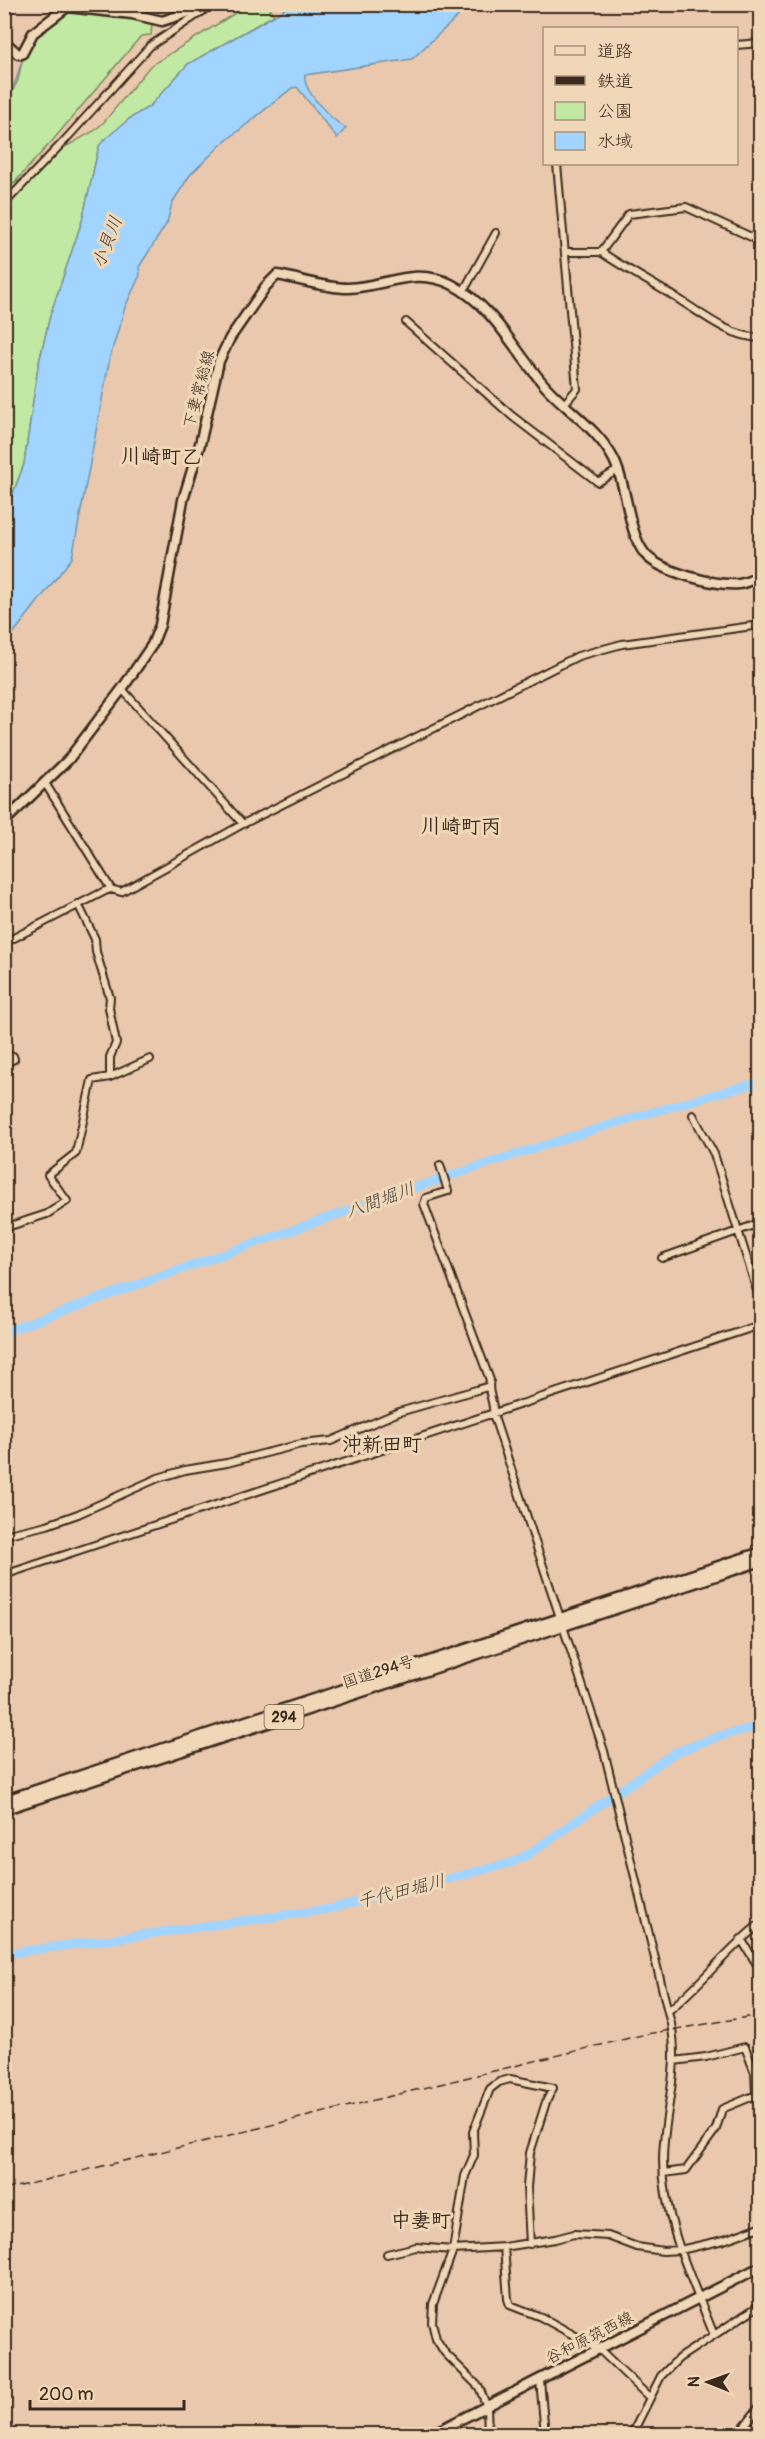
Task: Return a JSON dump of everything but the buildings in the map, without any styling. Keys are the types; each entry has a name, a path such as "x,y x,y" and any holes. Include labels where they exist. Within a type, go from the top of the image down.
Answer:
{"highway":[{"name":"国道294号","path":"4,1809 562,1622 760,1553"},
{"name":"国道294号","path":"4,1801 760,1561"}],"main road":[{"path":"4,41 18,54 22,54 33,33 62,9 69,6 132,14 162,21 206,9 215,4"},
{"name":"下妻常総線","path":"4,822 68,760 123,689 152,645 160,625 183,500 200,444 219,361 230,338 271,279 277,275 349,288 415,276 429,277 452,285 496,320 546,386 601,439 618,470 639,544 646,555 654,562 688,576 727,584 741,584 760,576"},
{"name":"谷和原筑西線","path":"432,2434 760,2267"}],"street":[{"path":"4,204 150,46 206,9"},
{"path":"738,45 760,43"},
{"path":"557,165 577,389 564,404"},
{"path":"602,252 629,214 686,207 760,241"},
{"path":"463,292 496,233"},
{"path":"566,252 602,252 642,280 666,291 737,334 760,338"},
{"path":"406,322 512,416 598,482 618,470"},
{"path":"4,943 111,889 120,891 243,824 578,656 622,644 760,625"},
{"path":"123,689 243,824"},
{"path":"45,783 111,889"},
{"path":"78,904 95,939 96,952 110,998 109,1008 116,1043 110,1057 110,1077"},
{"path":"4,1064 14,1059 14,1056"},
{"path":"4,1228 47,1214 67,1201 48,1175 76,1153 92,1080 110,1077 150,1059"},
{"path":"693,1115 714,1154 760,1300"},
{"path":"440,1165 448,1191 426,1198 424,1204 490,1380 488,1387 494,1406 493,1414 604,1752 674,2036 674,2061 666,2123 664,2173 667,2198 680,2250 714,2335"},
{"path":"662,1258 760,1223"},
{"path":"4,1575 760,1325"},
{"path":"4,1535 47,1525 78,1514 158,1478 301,1444 331,1441 399,1412 488,1387"},
{"path":"668,2011 684,1999 741,1939 760,1923"},
{"path":"741,1939 760,1969"},
{"path":"664,2173 686,2170 716,2129 722,2109 756,2095 754,2073 745,2047 706,2057 674,2061"},
{"path":"488,2434 487,2407 479,2387 445,2353 436,2339 432,2322 433,2304 453,2250 465,2176 474,2155 473,2132 490,2089 499,2082 510,2079 553,2088 546,2102 530,2153 527,2187 530,2244"},
{"path":"387,2254 416,2247 453,2250 504,2247 574,2234 615,2238 637,2247 663,2251 680,2250 724,2240 760,2227"},
{"path":"504,2247 510,2305 542,2317 599,2349 649,2397"},
{"path":"632,2434 661,2376 673,2364 760,2305"},
{"path":"540,2380 545,2434"},
{"path":"738,2434 760,2406"}],"green space":[{"path":"248,5 270,5 268,6 274,15 188,64 150,106 129,119 99,146 82,221 50,316 38,367 24,464 5,515 5,207 58,151 94,131 104,122 150,66"},
{"path":"64,10 113,14 152,23 151,35 141,36 13,184 28,175 5,199 5,106 18,80 22,61 34,33"}],"water":[{"name":"小貝川","path":"281,5 286,8 294,5 470,5 412,59 305,75 305,82 313,97 346,128 337,138 297,87 292,88 222,144 190,175 172,203 167,223 139,267 140,275 125,307 110,357 72,558 5,644 5,515 24,464 38,367 50,316 82,221 99,146 129,119 150,106 188,64 284,10"}],"waterway":[{"path":"93,4 110,7"},
{"path":"153,15 175,4"},
{"path":"4,104 16,80 22,60"},
{"name":"八間堀川","path":"4,1332 474,1168 569,1137 760,1082"},
{"name":"千代田堀川","path":"4,1954 329,1909 510,1863 527,1855 674,1753 719,1736 760,1726"}],"railway":[{"path":"4,2190 646,2034 760,2015"}],"district":[{"name":"川崎町乙","path":"161,456"},
{"name":"川崎町丙","path":"461,826"},
{"name":"沖新田町","path":"382,1444"},
{"name":"中妻町","path":"421,2220"}]}
